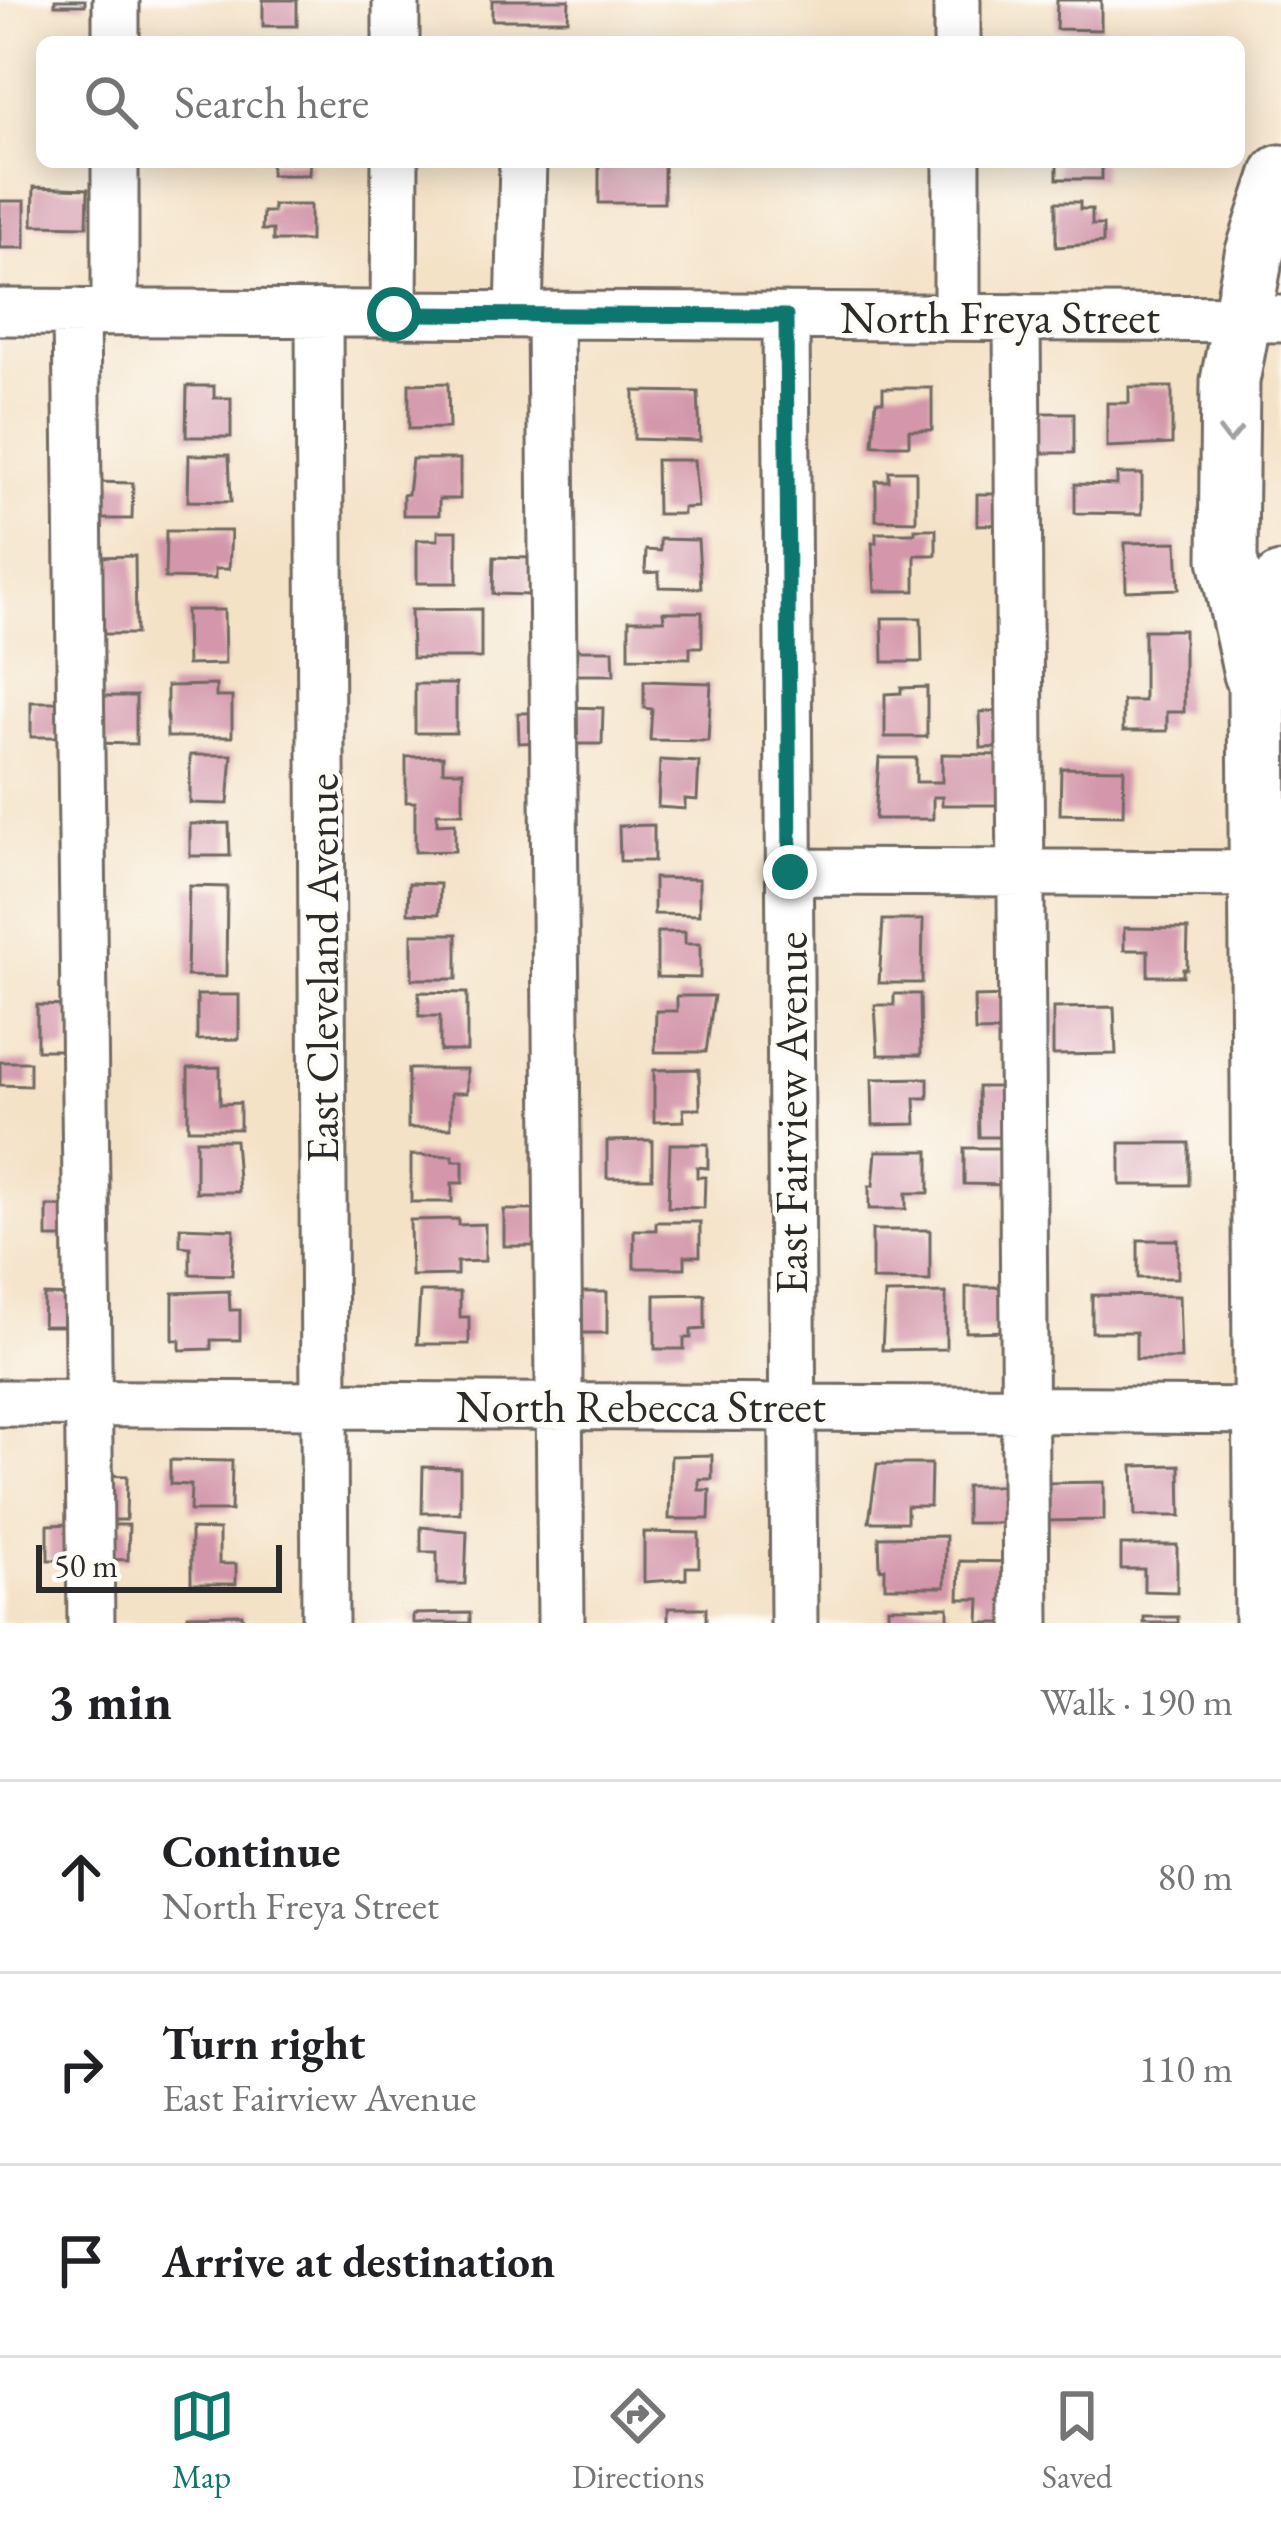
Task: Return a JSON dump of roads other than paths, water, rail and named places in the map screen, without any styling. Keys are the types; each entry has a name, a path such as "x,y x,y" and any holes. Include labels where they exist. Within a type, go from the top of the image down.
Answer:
{"main road":[{"path":"1264,1623 1272,1411 1268,874 1257,690 1228,559 1230,381 1260,319 1254,255 1281,174"},
{"path":"1257,690 1281,581"}],"street":[{"path":"116,0 116,36"},
{"path":"396,0 396,36"},
{"path":"957,0 957,36"},
{"path":"91,1623 95,312 115,168"},
{"path":"394,314 395,168"},
{"path":"524,168 535,315 562,1623"},
{"path":"957,168 957,317"},
{"name":"North Freya Street","path":"0,311 1260,319"},
{"name":"East Cleveland Avenue","path":"319,314 325,1623"},
{"name":"East Fairview Avenue","path":"786,316 794,1623"},
{"path":"1016,317 1026,1623"},
{"path":"790,872 1268,874"},
{"name":"North Rebecca Street","path":"0,1402 1272,1411"}]}
